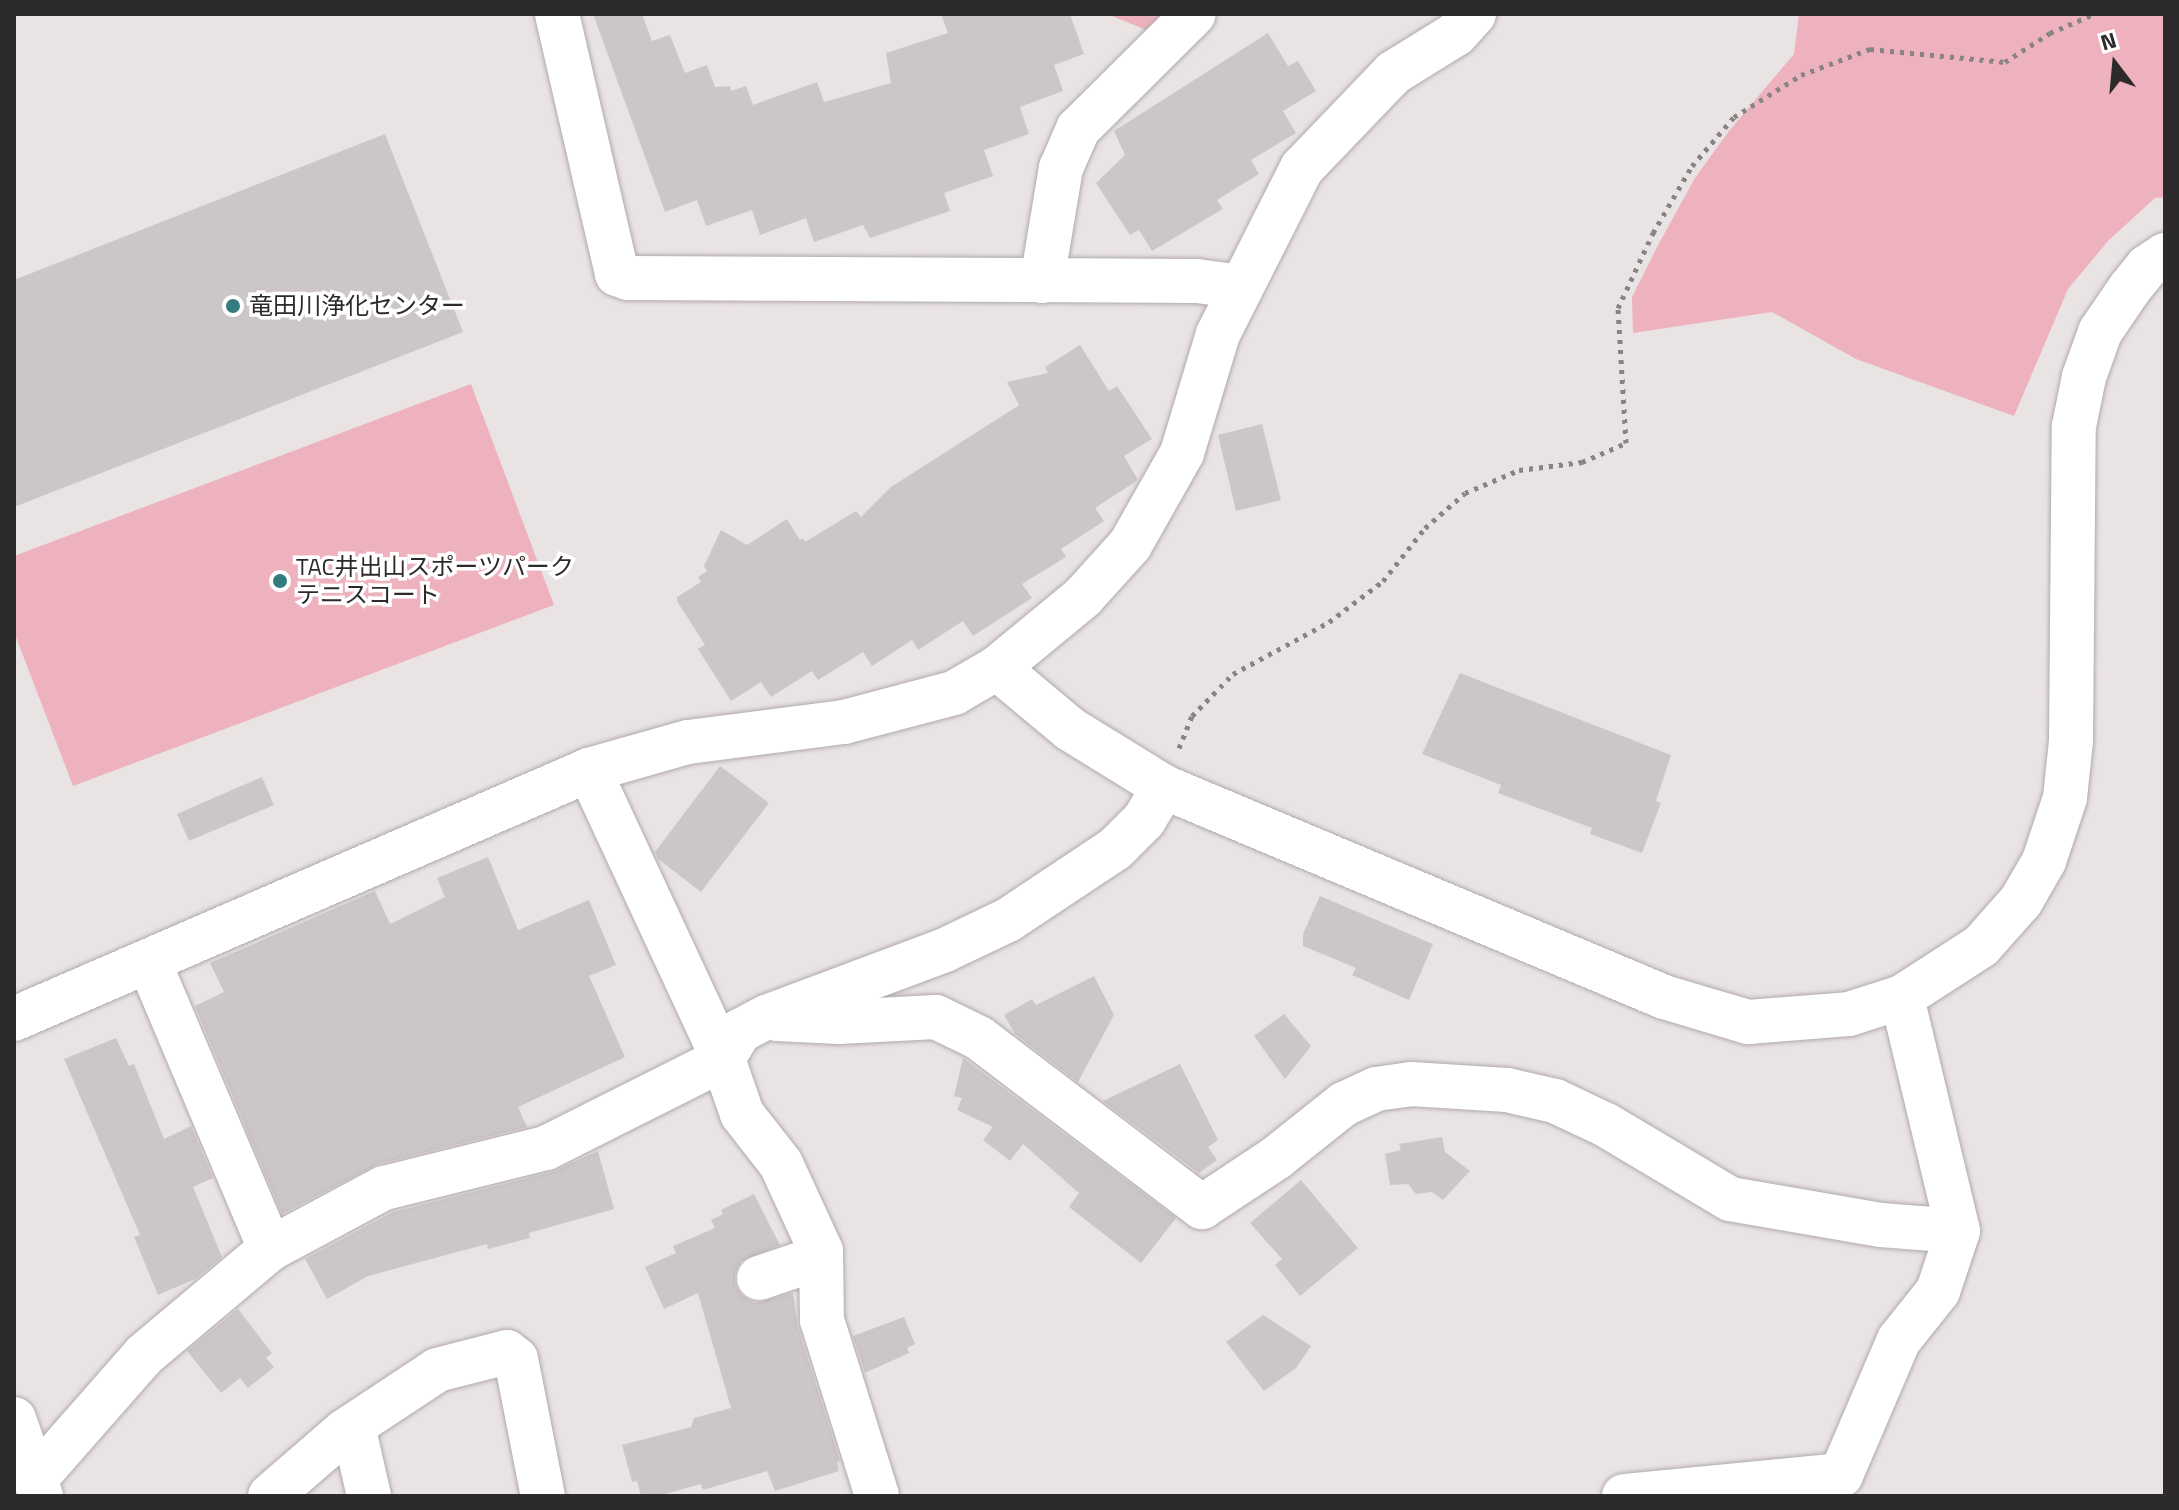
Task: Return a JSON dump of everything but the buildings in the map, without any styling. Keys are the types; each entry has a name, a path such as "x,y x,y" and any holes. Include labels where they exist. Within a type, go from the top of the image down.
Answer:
{"street":[{"path":"557,14 617,274 628,278 1197,281 1242,287"},
{"path":"1042,281 1061,168 1078,129 1194,14"},
{"path":"14,1019 589,770 688,742 844,722 954,693 997,668 1083,597 1130,545 1182,453 1218,334 1302,168 1393,73 1456,34 1474,14"},
{"path":"997,668 1070,729 1164,787 1664,997 1748,1022 1849,1014 1902,997 1981,946 2021,901 2044,861 2065,798 2071,741 2077,414 2084,377 2100,332 2147,267 2165,255"},
{"path":"589,770 723,1059 742,1114 781,1164 821,1257 822,1320 865,1493"},
{"path":"39,1487 144,1355 270,1249 384,1188 546,1148 723,1059 740,1031 766,1017 945,950 1008,920 1115,849 1144,820 1164,787"},
{"path":"149,962 270,1249"},
{"path":"1624,1496 1841,1475 1899,1340 1938,1291 1958,1231 1902,997"},
{"path":"766,1017 839,1022 936,1017 979,1038 1202,1207 1276,1158 1344,1104 1376,1089 1411,1084 1507,1090 1555,1101 1606,1125 1730,1199 1881,1225 1958,1231"},
{"path":"759,1278 821,1257"},
{"path":"270,1496 353,1426 437,1370 507,1352 516,1359 543,1496"},
{"path":"14,1419 39,1487"},
{"path":"353,1426 369,1496"}],"path":[{"path":"1164,787 1192,716 1233,674 1329,622 1383,581 1425,528 1465,493 1519,470 1582,462 1626,443 1618,308 1653,233 1692,166 1734,117 1801,75 1870,49 2005,62 2050,33 2094,14"}],"shaded area":[{"path":"1107,14 1167,14 1149,31"},
{"path":"1799,14 2165,14 2165,197 2155,198 2109,240 2068,289 2014,416 1856,359 1772,312 1633,333 1632,297 1657,247 1695,178 1729,131 1794,54"},
{"name":"TAC井出山スポーツパーク テニスコート","path":"471,384 554,605 73,786 14,632 14,556"}],"place":[{"name":"竜田川浄化センター","path":"233,306"},
{"name":"TAC井出山スポーツパーク テニスコート","path":"280,581"}]}
